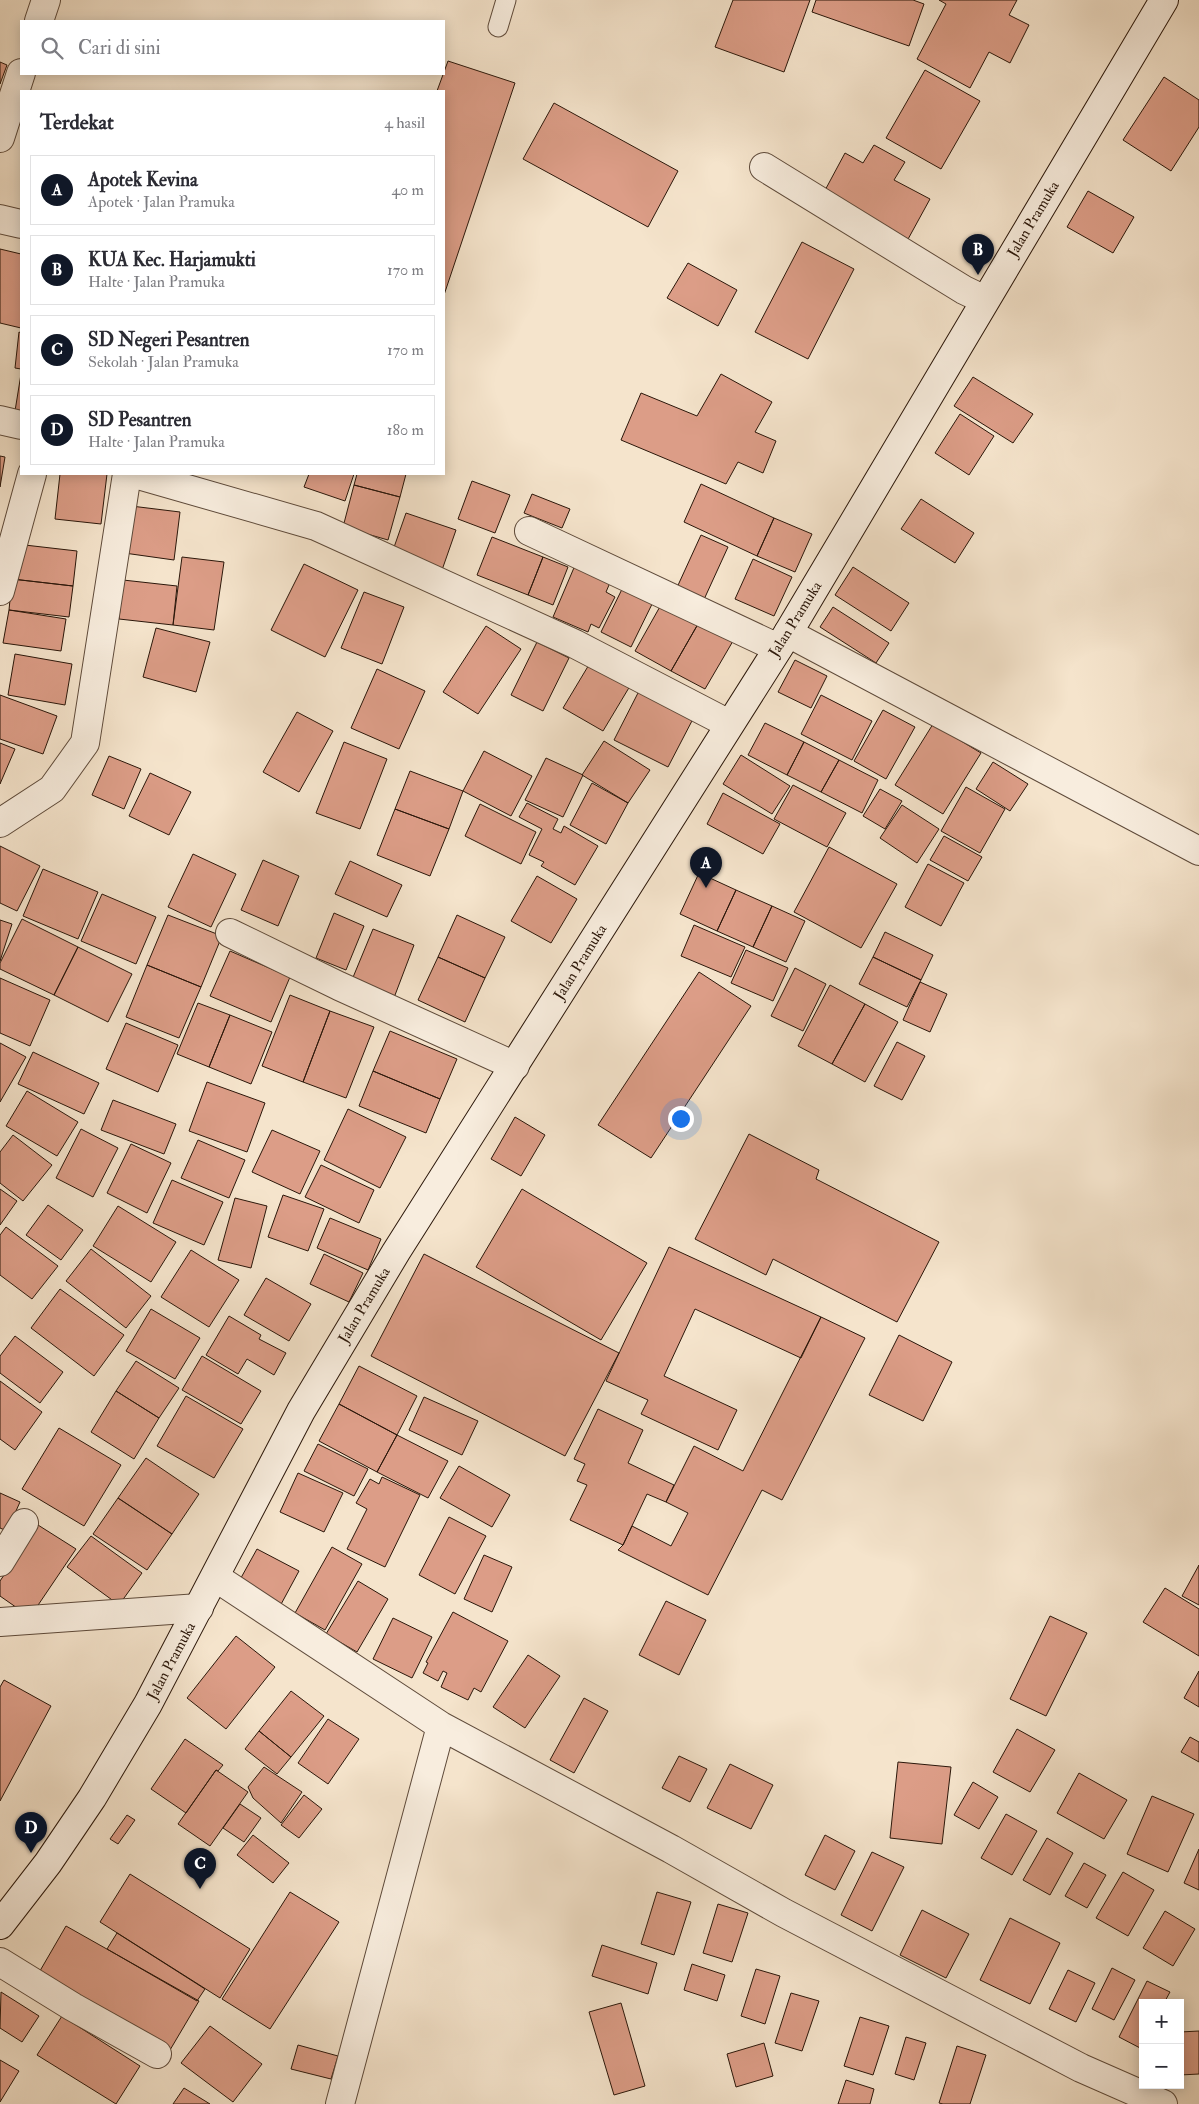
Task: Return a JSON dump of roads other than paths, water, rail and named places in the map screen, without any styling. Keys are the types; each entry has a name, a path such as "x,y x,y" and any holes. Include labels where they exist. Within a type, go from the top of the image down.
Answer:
{"street":[{"path":"39,20 46,0"},
{"name":"Jalan Pramuka","path":"0,1925 48,1863 92,1798 148,1704 301,1411 396,1252 783,641 965,289 1164,0"},
{"path":"2,125 20,75"},
{"path":"764,167 965,289"},
{"path":"0,219 20,224"},
{"path":"0,420 20,425"},
{"path":"0,592 32,475"},
{"path":"0,824 52,789 85,743 127,475"},
{"path":"138,475 316,526 575,644 729,724"},
{"path":"529,531 783,641 1199,850"},
{"path":"230,933 339,986 515,1066"},
{"path":"0,1562 24,1523"},
{"path":"215,1577 441,1726 671,1849 792,1918 1081,2068 1163,2104"},
{"path":"0,1622 199,1608"},
{"path":"340,2104 441,1726"},
{"path":"0,1962 157,2054"}],"lane":[{"path":"498,27 506,0"}],"place":[{"name":"KUA Kec. Harjamukti","path":"978,275"},
{"name":"Apotek Kevina","path":"706,888"},
{"name":"SD Pesantren","path":"31,1853"},
{"name":"SD Negeri Pesantren","path":"200,1889"}]}
